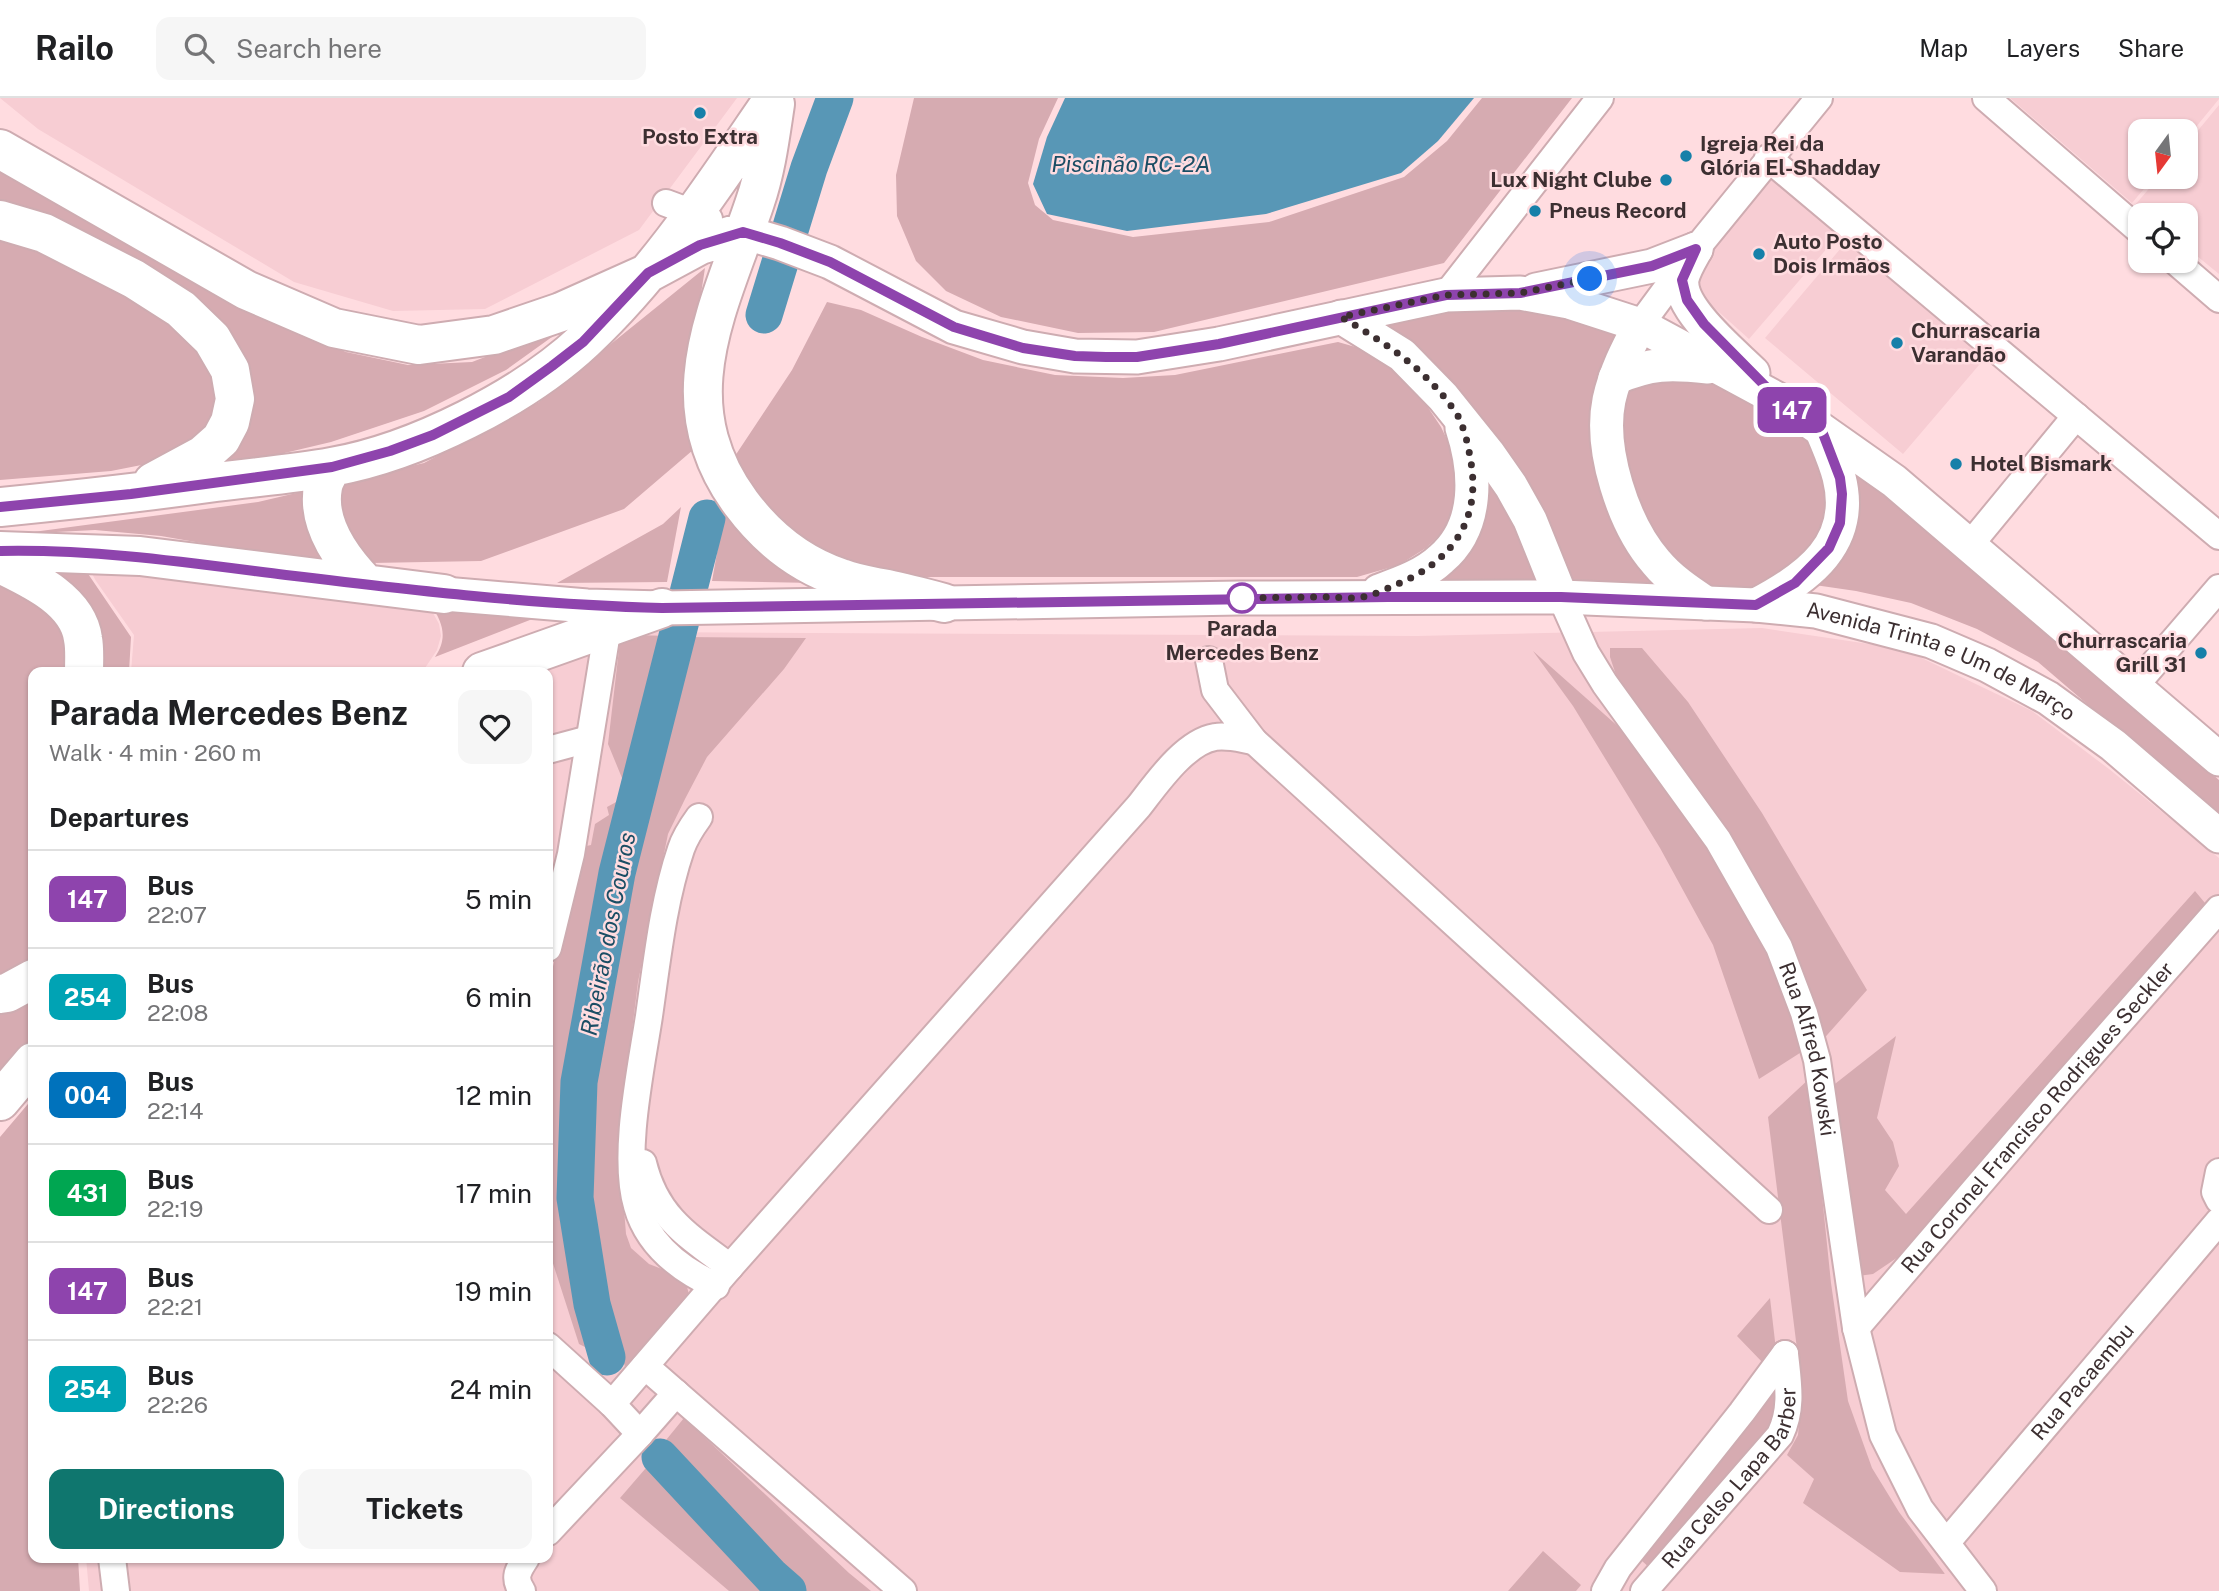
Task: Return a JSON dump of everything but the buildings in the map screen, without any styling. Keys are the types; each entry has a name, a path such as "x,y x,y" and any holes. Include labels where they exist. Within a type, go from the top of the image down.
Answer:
{"highway":[{"path":"0,507 131,494 332,467 390,451 433,435 509,397 583,342 648,273 680,208 775,98"},
{"path":"775,98 764,169 755,202 752,234 711,326 703,374 705,424 716,463 730,489 755,522 779,546 805,562 841,579 944,603"},
{"path":"0,149 246,290 334,328 419,345 494,335 561,312 648,273 700,245 752,234"},
{"path":"0,220 44,233 134,279 181,309 212,339 230,370 235,400 230,422 221,439 203,455 131,494"},
{"path":"332,467 323,486 324,516 336,547 366,584"},
{"path":"0,551 140,556 444,594"},
{"path":"0,564 28,578 65,604 78,623 83,637 84,667"},
{"path":"496,667 607,626 667,608"},
{"path":"0,994 28,982"},
{"path":"0,1101 28,1068"}],"main road":[{"path":"752,234 810,254 954,327 1023,348 1075,356 1137,357 1219,344 1446,295 1520,293 1642,269 1696,249"},
{"path":"1696,249 1682,280 1687,300 1704,324 1779,400"},
{"path":"1520,293 1580,305 1640,325 1779,400 1894,481 2219,760"},
{"path":"1341,317 1402,355 1423,374 1488,453 1530,520 1561,597"},
{"path":"1640,325 1615,378 1609,401 1607,441 1617,484 1629,518 1655,561 1668,575 1706,603"},
{"path":"1615,378 1652,365 1679,364 1724,369"},
{"path":"1363,597 1428,569 1447,553 1463,529 1472,492 1473,471 1459,419"},
{"path":"1756,605 1806,574 1820,560 1836,535 1840,523 1842,494 1835,462 1822,431"},
{"name":"Avenida Trinta e Um de Março","path":"444,594 587,607 667,608 1363,597 1561,597 1756,605 1816,611 1931,641 1987,665 2048,698 2102,737 2219,836"}],"street":[{"path":"1446,295 1600,98"},
{"path":"1640,325 1696,249 1819,98"},
{"path":"1986,98 2128,221"},
{"path":"1768,158 2219,536"},
{"path":"680,208 752,234"},
{"path":"2189,273 2219,299"},
{"path":"1969,546 2076,416"},
{"path":"2133,688 2219,588"},
{"name":"Rua Alfred Kowski","path":"1561,597 1586,653 1605,684 1718,840 1779,947 1804,1013 1816,1060 1856,1328 1883,1435 1920,1509 1983,1591"},
{"path":"553,907 559,857 589,739 607,626"},
{"path":"1209,660 1215,690 1254,741 1769,1210"},
{"path":"612,1404 1139,806 1179,757 1213,738 1232,737 1254,741"},
{"path":"553,749 589,739"},
{"path":"699,817 694,856 665,962 643,1099 643,1165 656,1201 723,1277 694,1276 667,1256 650,1234 637,1206 632,1170 635,1110 659,949 680,852 687,832 699,817"},
{"name":"Rua Coronel Francisco Rodrigues Seckler","path":"1856,1328 2219,909"},
{"path":"2219,1172 2215,1192 2219,1200"},
{"name":"Rua Pacaembu","path":"1947,1542 2219,1221"},
{"path":"553,1351 612,1404 640,1434"},
{"name":"Rua Celso Lapa Barber","path":"1618,1568 1785,1354 1790,1396 1787,1421 1780,1435 1644,1591"},
{"path":"645,1366 903,1591"},
{"path":"553,1517 640,1434 676,1393"},
{"path":"113,1563 116,1591"},
{"path":"522,1563 516,1572 517,1584 522,1591"},
{"path":"1605,1591 1618,1568 1644,1591"}],"shaded area":[{"path":"0,98 737,98 639,230 485,309 393,311 294,282 38,129"},
{"path":"914,98 1058,98 1039,139 1028,183 1035,205 1053,220 1133,237 1269,222 1404,177 1447,141 1482,98 1572,98 1444,263 1154,332 1078,333 1001,317 946,291 916,261 897,216 896,175"},
{"path":"2010,98 2219,98 2198,124 2198,119 2128,119 2128,189 2144,189 2132,203"},
{"path":"2219,105 2219,274 2198,257 2198,203 2137,203 2149,189 2198,189 2198,130"},
{"path":"0,171 264,319 346,352 408,365 472,362 577,319 506,370 424,411 331,442 251,461 212,465 225,325 171,280 48,214 0,201"},
{"path":"1772,171 1841,232 1749,339 1701,296 1697,284 1697,269"},
{"path":"0,227 147,297 221,372 218,423 177,458 111,471 0,480"},
{"name":"Churrascaria Varandão","path":"1852,235 1991,351 1903,454 1765,338"},
{"path":"705,268 688,378 693,450 624,509 481,561 371,563 253,552 161,536 95,530 18,534 258,502 424,463 539,402"},
{"path":"827,302 861,310 983,360 1055,375 1123,378 1175,375 1338,342 1366,350 1385,359 1423,400 1441,427 1456,458 1463,478 1447,528 1426,548 1399,565 1357,577 909,577 800,549 729,465 792,370"},
{"path":"1497,305 1629,328 1597,442 1685,597 1563,590 1537,522 1364,319"},
{"path":"1718,378 1818,442 1832,498 1814,552 1766,588 1712,590 1652,542 1619,438 1625,384"},
{"path":"1467,433 1551,589 1400,591 1447,560"},
{"path":"1840,457 1878,484 2219,780 2219,817 2038,662 1977,629 1911,603 1801,583 1816,570"},
{"path":"681,507 667,582 557,583 663,524"},
{"path":"725,508 815,583 712,581"},
{"path":"22,559 80,562 131,637 129,667 89,667"},
{"path":"85,561 426,600 439,624 441,636 437,650 426,667 131,667 134,635"},
{"path":"0,572 42,599 67,642 65,667 28,667 28,962 0,980"},
{"path":"431,605 553,611 435,657 443,637 439,618"},
{"path":"1762,628 1903,649 2032,711 2219,858 2219,1591 89,1591 86,1563 553,1563 553,667 537,667 631,632 1417,636"},
{"path":"633,635 670,636 614,867 575,1079 568,1201 585,1303 599,1354 579,1344 553,1263 553,966 582,847 591,845 595,824 609,815 607,807 629,795 608,744 620,641"},
{"path":"683,637 806,638 784,669 707,757 668,834 638,982 622,1112 621,1171 626,1234 631,1248 649,1264 685,1278 689,1295 627,1372 600,1298 583,1196 588,1077 628,870"},
{"path":"1610,648 1642,648 1688,702 1762,813 1867,990 1820,1043 1726,837 1616,675"},
{"path":"1533,651 1630,737 1722,867 1772,952 1803,1051 1759,1079 1713,945 1660,848 1573,706"},
{"path":"2195,891 2210,909 1916,1245 1873,1274 1858,1276 1831,1087 1896,1036 1877,1118 1893,1142 1899,1166 1885,1190 1906,1214"},
{"path":"28,996 28,1053 0,1084 0,1007"},
{"path":"1810,1078 1831,1283 1848,1401 1872,1468 1899,1512 1945,1574 1900,1572 1803,1503 1814,1479 1787,1455 1798,1435 1802,1389 1768,1117"},
{"path":"28,1104 28,1563 78,1563 80,1591 0,1591 0,1137"},
{"path":"1770,1298 1776,1350 1764,1364 1737,1336"},
{"path":"1777,1379 1778,1418 1651,1569 1632,1552"},
{"path":"684,1418 871,1591 804,1591 783,1573 662,1445"},
{"path":"652,1461 775,1591 729,1591 620,1498"},
{"path":"1543,1551 1581,1585 1576,1591 1508,1591"}],"water":[{"name":"Piscinão RC-2A","path":"1065,98 1474,98 1438,141 1401,173 1266,214 1127,231 1047,214 1033,184 1047,137"}],"waterway":[{"name":"Ribeirão dos Couros","path":"764,315 809,168 835,98"},
{"name":"Ribeirão dos Couros","path":"607,1357 592,1304 575,1198 579,1082 617,873 707,518"},
{"name":"Ribeirão dos Couros","path":"660,1457 788,1591"}],"bus line":[{"name":"147","path":"0,507 131,494 332,467 390,451 433,435 509,397 583,342 617,309 648,273 700,245 743,232 830,262 954,327 1023,348 1075,356 1106,357 1137,357 1219,344 1446,295 1520,293 1633,271 1696,249 1682,280 1687,300 1704,324 1779,400 1822,431 1835,462 1842,494 1840,523 1829,548 1820,560 1795,583 1756,605 1561,597 1388,597 587,607 427,592 140,556 0,551"}],"place":[{"name":"Posto Extra","path":"700,113"},
{"name":"Igreja Rei da Glória El-Shadday","path":"1686,156"},
{"name":"Lux Night Clube","path":"1666,180"},
{"name":"Pneus Record","path":"1535,211"},
{"name":"Auto Posto Dois Irmãos","path":"1759,254"},
{"name":"Churrascaria Varandão","path":"1897,343"},
{"name":"Hotel Bismark","path":"1956,464"},
{"name":"Parada Mercedes Benz","path":"1242,598"},
{"name":"Churrascaria Grill 31","path":"2201,653"}],"route":[{"path":"1242,598 1363,597 1428,569 1442,559 1463,529 1472,492 1473,471 1459,419 1423,374 1402,355 1341,317 1446,295 1520,293 1590,279"}]}
